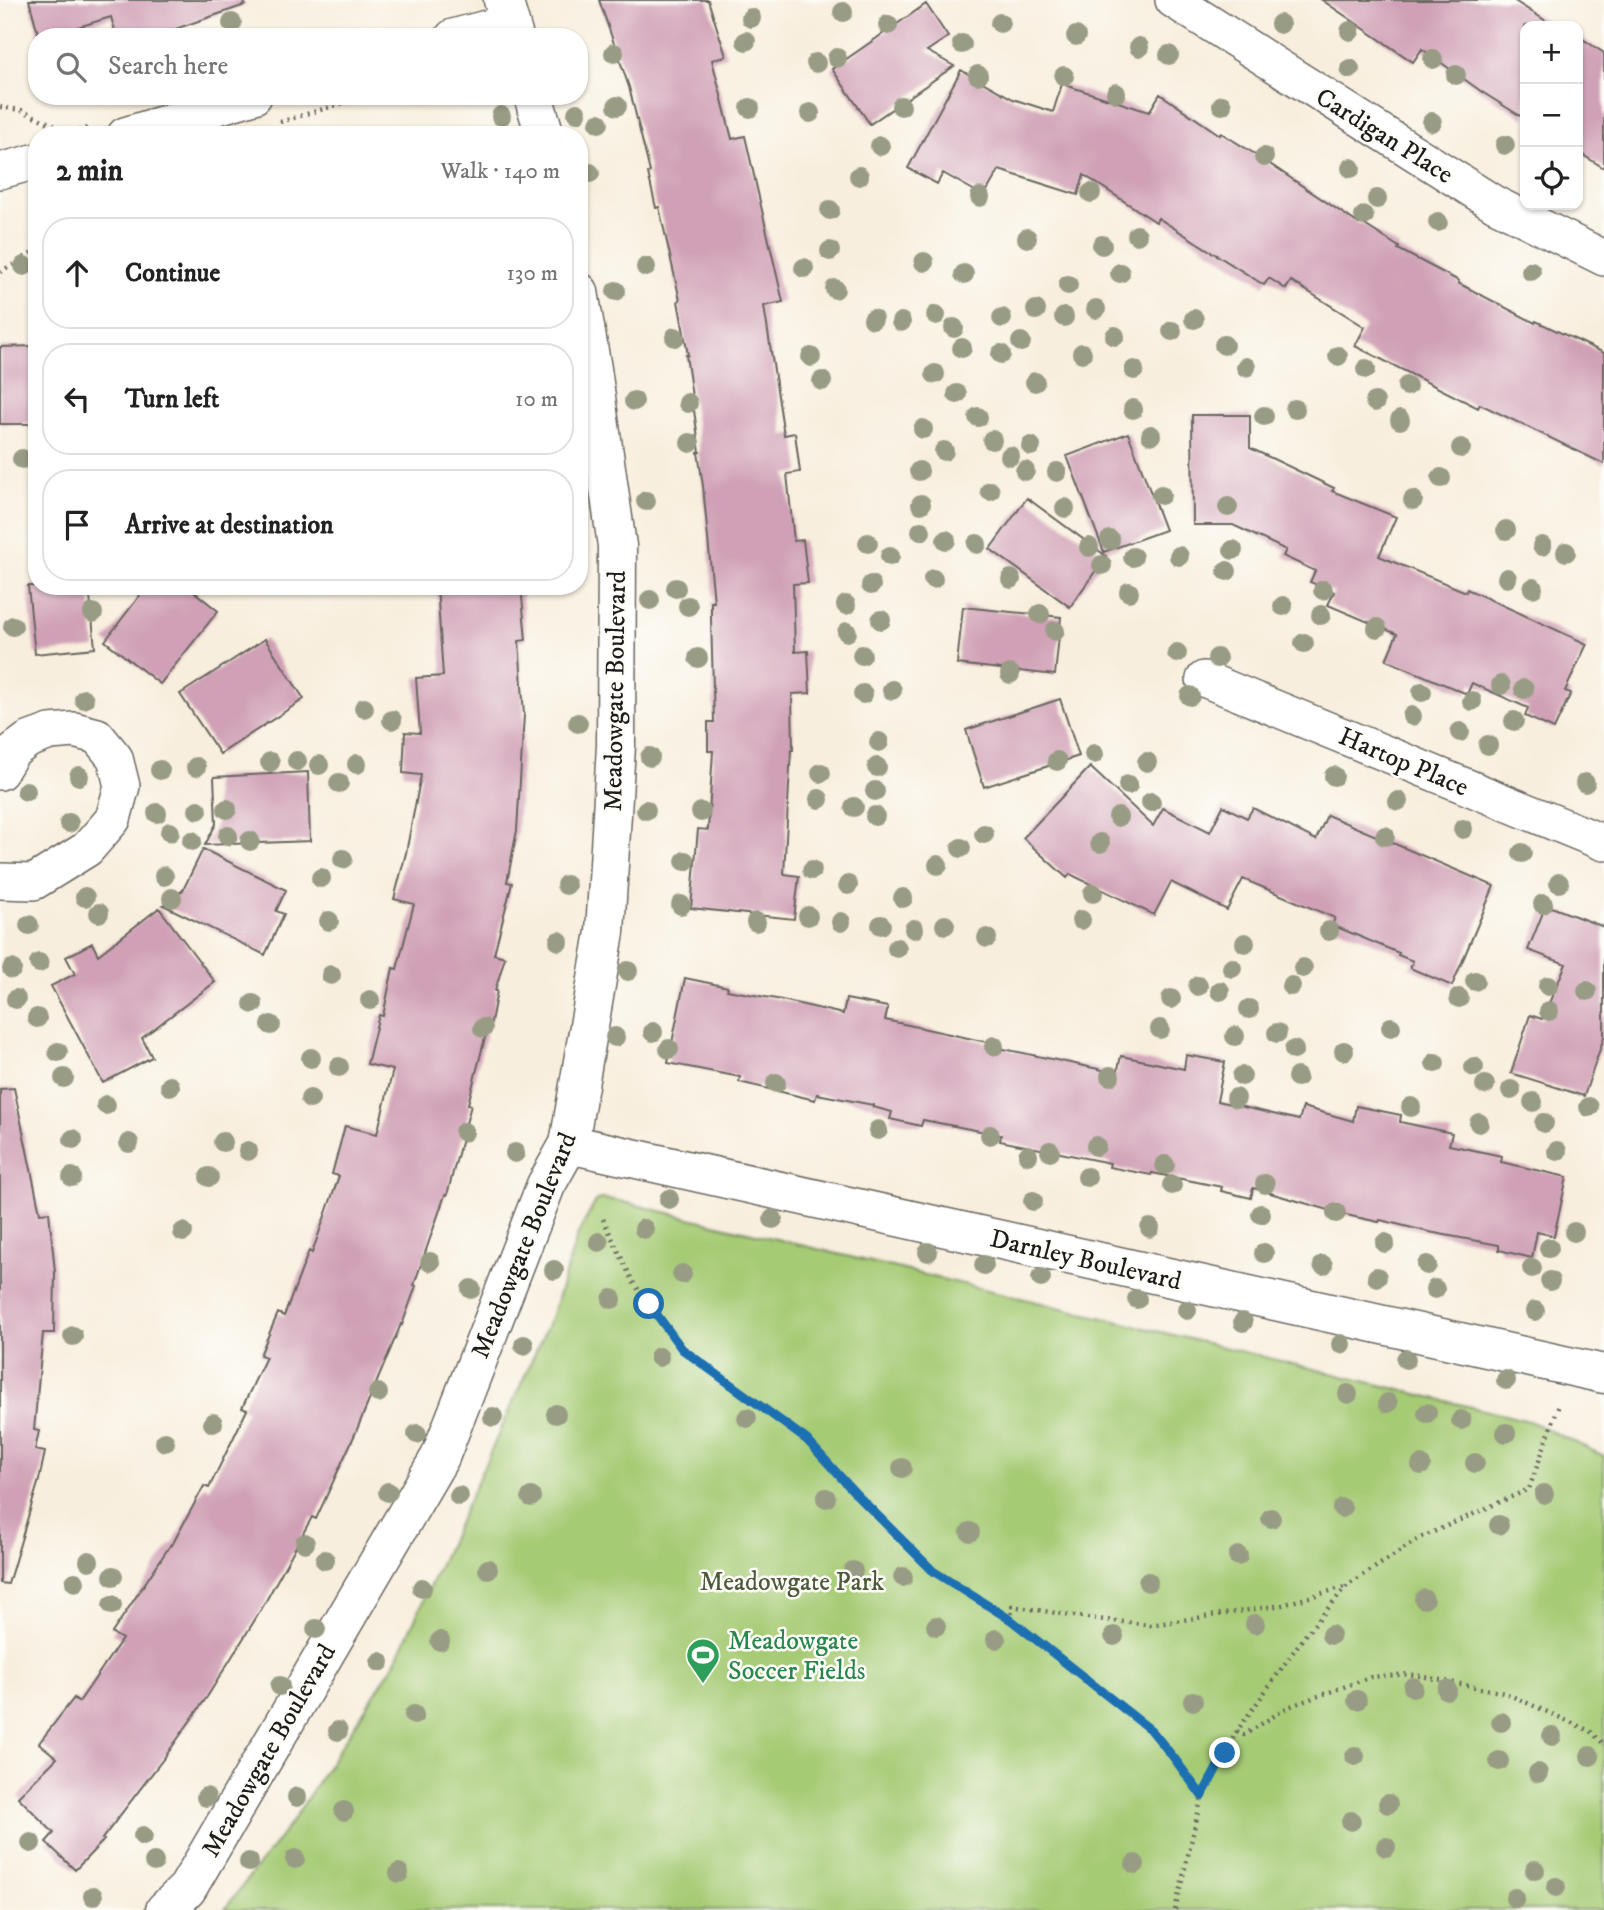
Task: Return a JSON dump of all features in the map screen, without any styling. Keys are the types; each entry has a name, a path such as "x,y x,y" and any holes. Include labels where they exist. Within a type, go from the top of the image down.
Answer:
{"street":[{"name":"Cardigan Place","path":"1173,0 1495,204 1604,258"},
{"path":"482,28 508,20"},
{"path":"155,126 224,105"},
{"path":"536,105 542,126"},
{"path":"0,171 28,163"},
{"name":"Meadowgate Boulevard","path":"165,1910 187,1889 440,1457 546,1185 569,1144 605,932 616,746 617,546 588,352"},
{"name":"Hartop Place","path":"1204,679 1604,843"},
{"path":"0,772 12,752 29,740 50,732 74,730 97,736 115,758 122,786 113,819 87,849 34,882 0,881"},
{"name":"Darnley Boulevard","path":"569,1144 1604,1374"}],"path":[{"path":"277,123 337,105"},
{"path":"0,272 28,255"},
{"path":"603,1219 633,1282 682,1349 807,1440 856,1494 933,1571 1011,1620 1152,1731 1202,1796"},
{"path":"1175,1910 1202,1796 1237,1731 1306,1634 1347,1586 1420,1538 1529,1489 1559,1405"},
{"path":"1011,1620 1012,1606 1150,1625 1282,1605 1347,1586"},
{"path":"1237,1731 1244,1735 1288,1707 1371,1677 1410,1674 1504,1693 1590,1731 1604,1744"}],"green space":[{"name":"Meadowgate Park","path":"615,1200 1529,1421 1604,1456 1604,1910 224,1910 293,1820 396,1661 551,1318 578,1234 596,1201"}],"building":[{"path":"29,0 244,0 245,5 178,28 114,28 111,17 75,28 37,28"},
{"path":"599,0 708,0 726,56 712,60 732,139 745,136 783,302 764,306 784,435 795,433 800,472 787,474 794,541 803,540 808,583 793,584 795,652 808,651 810,693 792,694 793,750 784,874 799,876 794,919 691,908 698,829 708,830 713,751 708,751 708,722 714,722 711,602 714,602 700,452 688,355 678,301 680,300 629,87"},
{"path":"1322,0 1513,0 1546,21 1520,21 1520,116 1422,49 1413,62"},
{"path":"926,4 948,37 927,51 954,66 870,124 832,69"},
{"path":"1583,39 1604,53 1604,168 1583,155"},
{"path":"961,70 1013,99 1053,112 1062,84 1149,112 1160,94 1359,224 1360,222 1399,247 1398,249 1535,323 1536,321 1604,353 1604,464 1480,404 1478,408 1355,346 1365,327 1291,281 1286,289 1269,278 1264,285 1158,218 1156,222 1084,175 1078,195 999,170 984,196 943,173 937,184 908,168"},
{"path":"28,346 28,424 0,424 0,347"},
{"path":"1192,415 1250,415 1250,448 1334,488 1332,491 1396,517 1379,556 1466,592 1467,589 1587,644 1565,691 1571,693 1554,729 1525,716 1528,708 1472,683 1467,694 1386,660 1397,634 1328,605 1334,592 1310,582 1315,571 1283,556 1286,550 1233,525 1193,525"},
{"path":"1128,433 1165,530 1104,552 1067,456"},
{"path":"1027,498 1106,556 1070,607 990,549"},
{"path":"29,595 90,595 95,648 35,654"},
{"path":"140,595 198,595 218,611 160,684 105,641"},
{"path":"438,595 522,595 526,640 519,641 524,715 517,830 507,882 512,883 494,954 505,957 447,1195 402,1325 316,1519 312,1517 261,1610 207,1697 102,1839 104,1840 75,1870 46,1842 54,1833 18,1797 57,1758 39,1743 74,1698 79,1702 122,1639 112,1633 172,1545 204,1486 209,1488 247,1410 242,1408 266,1357 260,1355 278,1313 284,1316 309,1251 312,1253 339,1176 332,1174 345,1126 377,1134 393,1070 367,1064 379,1015 383,1016 393,968 397,969 414,904 394,899 421,775 403,773 405,732 420,733 416,678 443,676"},
{"path":"963,607 1061,617 1055,675 957,664"},
{"path":"265,639 304,699 220,754 180,694"},
{"path":"1060,699 1079,756 984,787 966,730"},
{"path":"1090,767 1153,826 1163,808 1210,832 1223,806 1247,818 1253,808 1316,840 1327,815 1494,886 1452,986 1410,968 1413,961 1398,955 1399,953 1332,925 1335,918 1243,879 1227,910 1171,882 1154,915 1070,874 1067,878 1023,838"},
{"path":"308,772 310,841 205,845 216,824 214,777"},
{"path":"203,849 286,890 276,911 284,914 265,955 163,905 183,890"},
{"path":"1546,905 1604,927 1604,1037 1584,1096 1511,1073 1530,1015 1542,1019 1566,964 1528,950"},
{"path":"159,908 215,982 142,1038 152,1057 103,1083 51,986 75,974 66,957 92,943 98,955"},
{"path":"685,978 728,987 727,990 843,1014 846,999 888,1007 885,1020 1117,1073 1121,1056 1184,1069 1186,1055 1225,1062 1217,1101 1299,1120 1303,1107 1353,1121 1356,1106 1401,1115 1400,1122 1452,1133 1449,1145 1502,1156 1501,1162 1567,1177 1554,1236 1537,1232 1532,1258 1499,1250 1499,1245 1346,1215 1253,1188 1251,1198 1221,1191 1222,1187 1109,1167 1110,1163 1000,1141 1001,1135 923,1120 921,1126 890,1119 892,1112 873,1105 817,1094 815,1100 739,1082 740,1077 668,1063"},
{"path":"14,1088 40,1213 49,1212 55,1272 54,1333 43,1333 34,1430 39,1431 35,1450 45,1452 8,1584 0,1583 0,1089"}],"place":[{"name":"Meadowgate Soccer Fields","path":"703,1685"}],"route":[{"path":"649,1304 682,1349 807,1440 856,1494 933,1571 1011,1620 1152,1731 1202,1796 1225,1753"}]}
